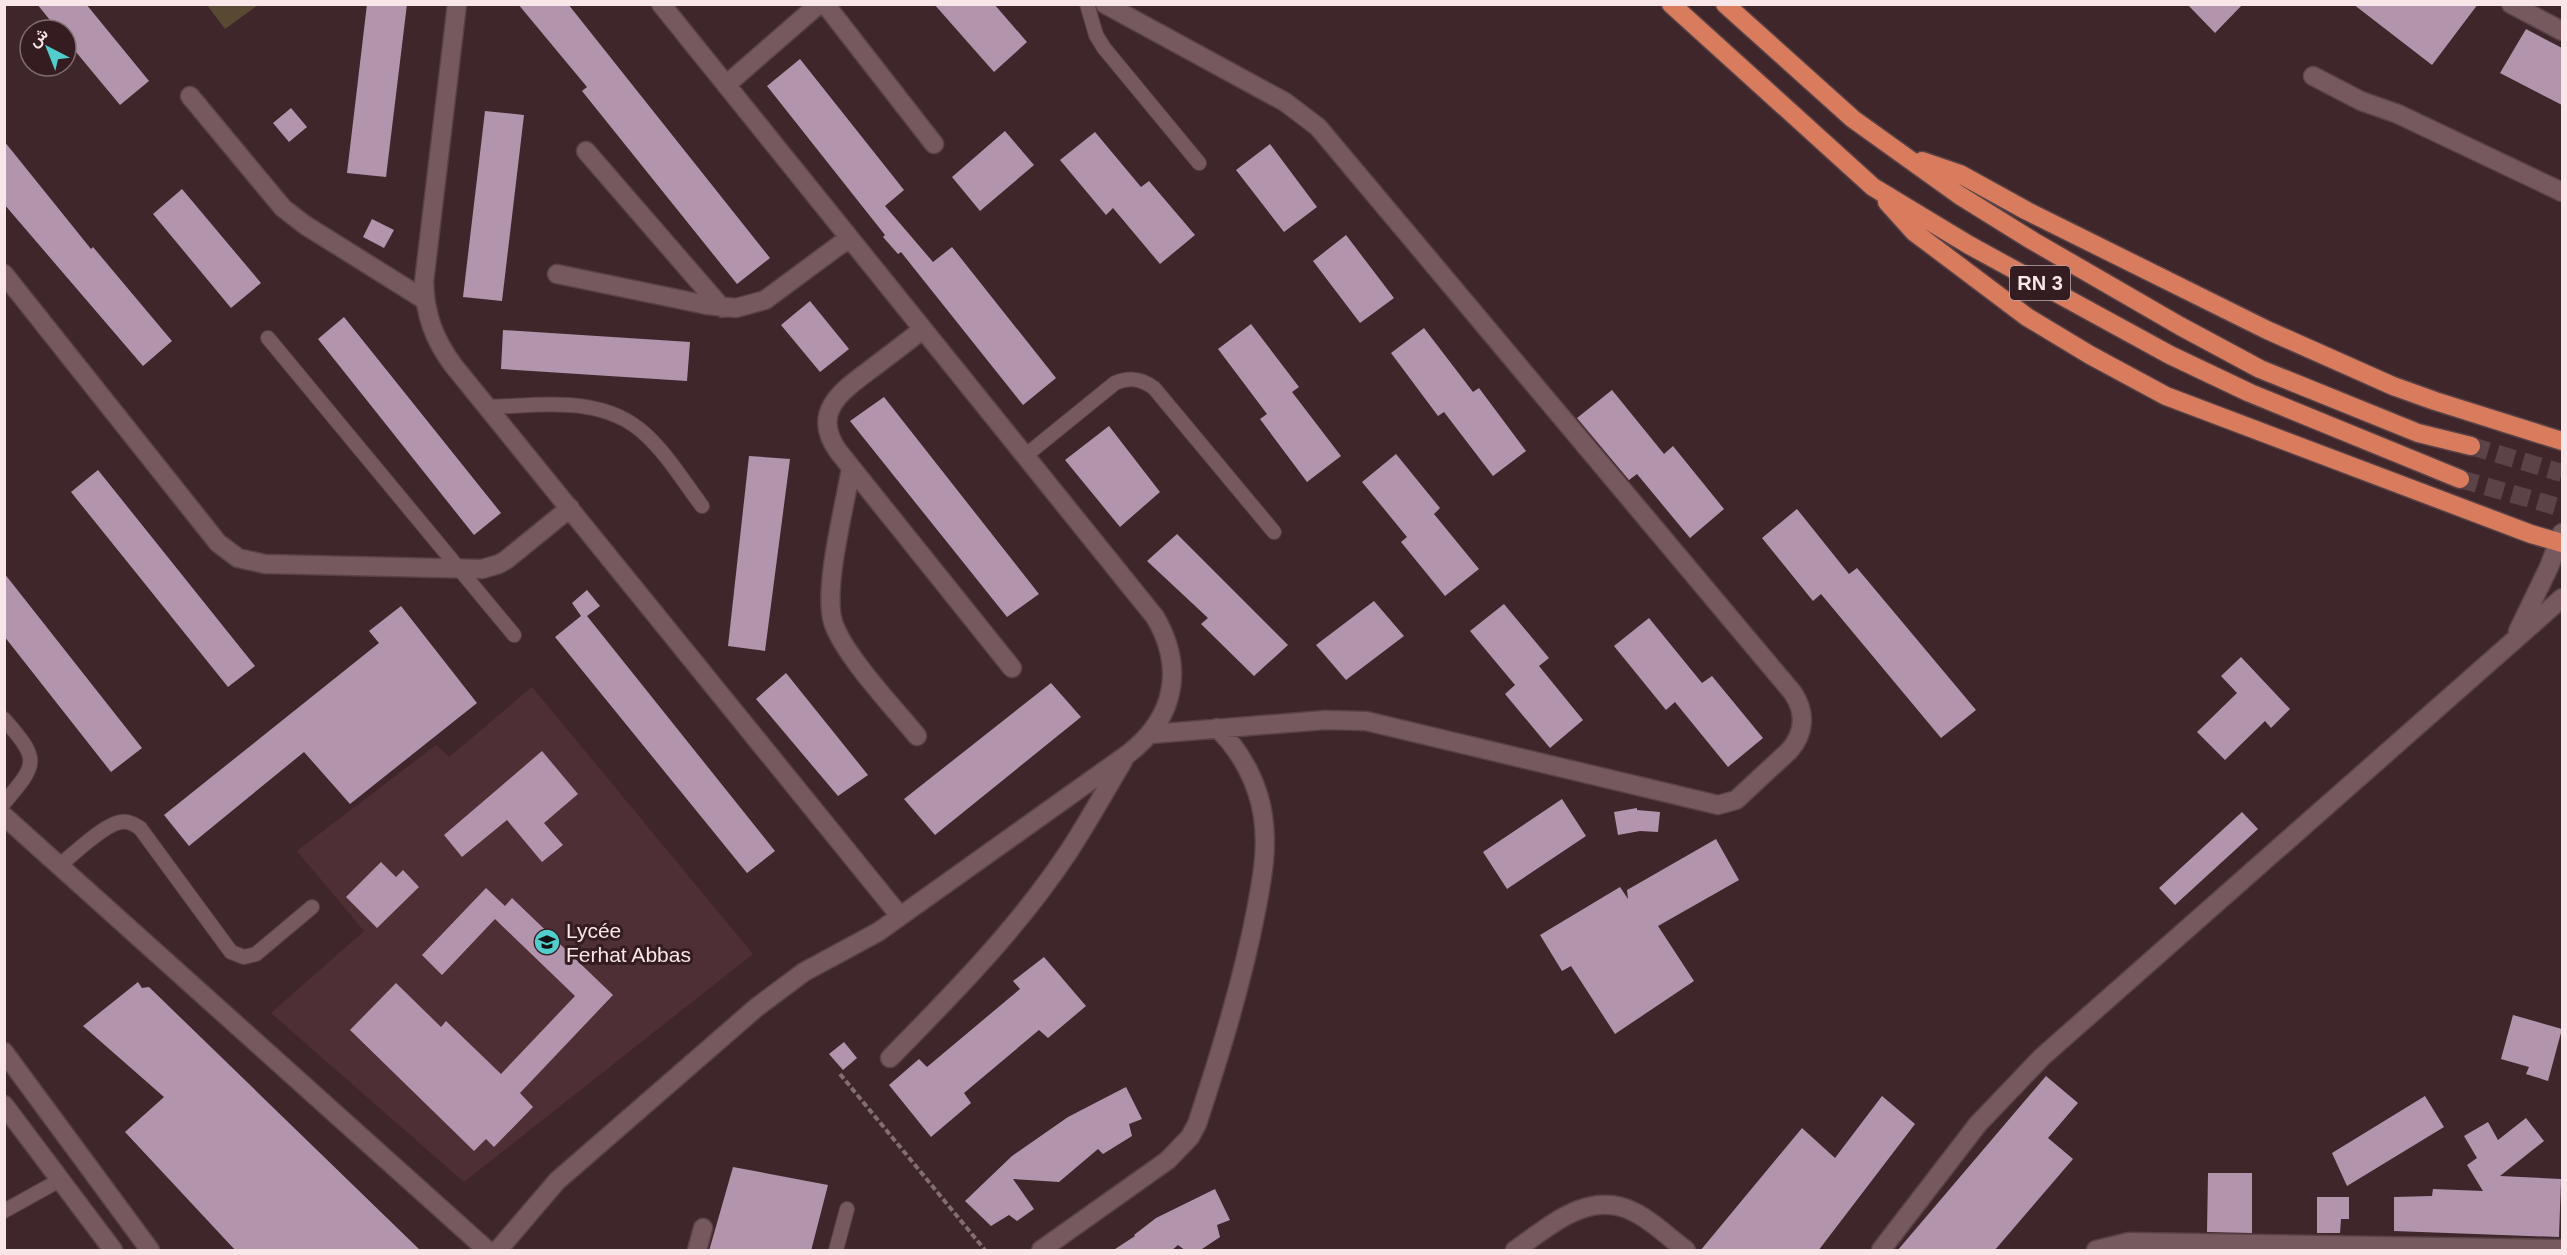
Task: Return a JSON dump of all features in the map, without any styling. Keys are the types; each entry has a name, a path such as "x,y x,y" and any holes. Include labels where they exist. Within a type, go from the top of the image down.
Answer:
{"highway":[{"name":"RN 3","path":"1671,4 1874,188 1969,245 2170,355 2250,393 2460,479"},
{"name":"RN 3","path":"1725,4 1853,119 1959,195 2033,241 2180,326 2260,369 2418,433 2471,446"},
{"path":"1899,153 1960,174 2027,211 2267,330 2393,386 2562,441"},
{"path":"1874,188 1914,232 2027,317 2090,355 2166,396 2531,534 2561,539"}],"street":[{"path":"457,4 424,282 428,318 443,351 900,916"},
{"path":"498,1251 557,1181 757,1007 804,972 866,939 900,916 1128,754 1151,734 1160,720 1171,692 1172,660 1163,630 1155,617 661,4"},
{"path":"726,86 784,38 819,4"},
{"path":"825,4 934,144"},
{"path":"1105,4 1285,102 1318,127 1793,693 1799,702 1803,723 1796,743 1789,751 1736,800 1718,805 1366,721 1325,720 1151,734"},
{"path":"2511,4 2562,31"},
{"path":"2313,76 2361,101 2404,117 2562,192"},
{"path":"190,96 283,208 305,225 425,300"},
{"path":"586,151 722,308"},
{"path":"557,274 722,308 736,308 765,300 849,238"},
{"path":"4,274 227,552 251,563 482,569 499,564 570,508"},
{"path":"923,330 848,386 829,411 828,432 832,442 851,468 1012,668"},
{"path":"851,468 829,594 833,621 845,646 916,736"},
{"path":"2512,640 2538,592 2561,539"},
{"path":"1881,1251 1978,1124 2042,1057 2562,598"},
{"path":"1041,1251 1168,1160 1185,1143 1197,1124 1242,974 1265,853 1263,813 1258,793 1241,757 1230,740 1217,728"},
{"path":"890,1058 949,997 1031,902 1068,852 1128,754"},
{"path":"4,816 487,1251"},
{"path":"4,1052 150,1251"},
{"path":"4,1105 113,1251"},
{"path":"1515,1251 1579,1208 1609,1205 1636,1213 1686,1251"},
{"path":"697,1251 704,1228"},
{"path":"2096,1251 2129,1242 2561,1249"}],"lane":[{"path":"1087,4 1096,35 1104,48 1199,163"},
{"path":"268,338 514,634"},
{"path":"1025,456 1115,383 1123,380 1139,380 1154,388 1274,532"},
{"path":"487,407 587,406 619,416 646,435 702,506"},
{"path":"4,719 26,744 31,757 26,778 4,803"},
{"path":"59,866 110,826 125,822 133,824 140,828 231,952 244,957 256,954 312,907"},
{"path":"4,1211 60,1180"},
{"path":"836,1251 847,1209"}],"path":[{"path":"840,1074 985,1251"}],"shaded area":[{"path":"207,5 258,5 225,29"},
{"name":"Lycée Ferhat Abbas","path":"532,687 753,954 464,1182 271,1013 364,931 297,851 436,745 449,757"}],"building":[{"path":"37,4 86,4 149,81 120,105 78,54 78,18 48,18"},
{"path":"367,4 407,4 386,177 347,173"},
{"path":"518,4 568,4 770,258 737,284 582,91 587,87"},
{"path":"934,4 994,4 1027,42 994,72"},
{"path":"2187,4 2243,4 2215,33"},
{"path":"2353,4 2478,4 2432,65"},
{"path":"2526,29 2562,48 2562,105 2500,73"},
{"path":"800,59 904,190 885,206 933,262 952,247 1056,378 1023,405 901,252 898,254 883,237 885,235 767,86"},
{"path":"291,108 307,127 289,142 273,123"},
{"path":"485,111 524,115 502,301 463,297"},
{"path":"1005,131 1034,165 980,211 952,177"},
{"path":"1095,132 1141,187 1149,181 1195,235 1160,264 1113,208 1106,215 1060,160"},
{"path":"4,141 91,249 93,247 172,341 143,366 4,204"},
{"path":"1270,144 1317,207 1284,232 1236,170"},
{"path":"182,189 261,283 231,308 153,214"},
{"path":"372,219 394,230 384,248 363,237"},
{"path":"1346,235 1394,298 1360,323 1313,261"},
{"path":"810,301 849,349 820,372 781,325"},
{"path":"344,317 501,513 474,535 318,339"},
{"path":"1251,324 1299,387 1292,392 1341,456 1307,482 1260,419 1267,414 1218,349"},
{"path":"1424,328 1473,392 1479,388 1526,451 1493,476 1444,412 1438,416 1391,353"},
{"path":"503,330 690,342 687,381 501,369"},
{"path":"1612,390 1664,454 1673,446 1724,509 1690,538 1637,474 1629,480 1577,418"},
{"path":"884,397 1039,594 1007,617 850,421"},
{"path":"1109,426 1160,492 1120,527 1065,460"},
{"path":"1396,454 1440,508 1434,514 1479,569 1445,596 1401,542 1407,537 1362,482"},
{"path":"749,456 790,459 765,651 728,646"},
{"path":"98,470 255,666 228,687 71,492"},
{"path":"1797,509 1849,574 1857,568 1976,710 1941,738 1821,594 1813,601 1762,538"},
{"path":"1177,534 1288,645 1254,676 1201,624 1208,618 1147,561"},
{"path":"4,573 142,748 111,772 4,636"},
{"path":"587,590 600,606 587,616 775,851 747,873 555,637 581,616 572,603"},
{"path":"1374,601 1404,636 1346,680 1316,645"},
{"path":"1504,604 1549,658 1539,666 1583,720 1550,748 1505,694 1515,685 1470,631"},
{"path":"401,606 477,703 350,804 304,752 189,846 164,815 379,643 369,631"},
{"path":"1649,618 1702,683 1712,676 1763,738 1728,767 1675,702 1666,710 1614,646"},
{"path":"2241,657 2290,709 2271,728 2265,721 2225,760 2197,732 2237,693 2221,676"},
{"path":"786,673 868,775 838,796 756,699"},
{"path":"1051,683 1081,717 935,835 904,799"},
{"path":"542,751 578,794 544,823 563,845 542,862 507,820 462,857 444,835"},
{"path":"1562,799 1586,836 1507,889 1483,852"},
{"path":"1637,808 1637,810 1660,812 1658,832 1640,831 1618,835 1614,812"},
{"path":"2242,812 2258,829 2175,905 2159,888"},
{"path":"1716,839 1739,880 1658,926 1694,981 1615,1034 1571,966 1562,971 1540,935 1620,887 1628,899 1627,890"},
{"path":"381,862 396,877 403,870 419,887 377,928 346,897"},
{"path":"486,888 505,906 512,898 613,995 520,1093 533,1107 494,1147 486,1139 474,1151 350,1030 396,983 441,1027 446,1021 501,1074 575,996 495,919 442,975 422,955"},
{"path":"1044,957 1086,1006 1048,1038 1039,1030 964,1093 971,1103 931,1137 889,1085 919,1059 927,1067 1020,989 1013,981"},
{"path":"138,982 142,988 149,987 421,1251 236,1251 125,1132 164,1097 83,1026"},
{"path":"2513,1015 2562,1029 2548,1081 2526,1074 2529,1067 2501,1059"},
{"path":"844,1042 857,1058 843,1070 829,1054"},
{"path":"2046,1076 2078,1103 2048,1138 2073,1159 1994,1251 1897,1251"},
{"path":"1126,1087 1142,1119 1129,1124 1132,1136 1103,1154 1098,1149 1059,1182 1013,1179 1034,1209 1017,1221 1009,1215 991,1226 965,1201 1012,1156 1068,1117"},
{"path":"1882,1096 1915,1124 1818,1251 1700,1251 1802,1128 1835,1158"},
{"path":"2425,1096 2444,1127 2347,1186 2332,1153"},
{"path":"2526,1118 2544,1141 2500,1176 2561,1179 2559,1237 2394,1231 2394,1197 2432,1196 2433,1189 2483,1191 2467,1165 2477,1158 2464,1136 2488,1122 2498,1140"},
{"path":"733,1167 828,1185 811,1251 709,1251"},
{"path":"2208,1173 2252,1173 2252,1233 2207,1232"},
{"path":"1215,1189 1230,1220 1217,1225 1220,1237 1199,1251 1186,1251 1178,1245 1171,1251 1112,1251 1135,1236 1156,1218"},
{"path":"2317,1197 2349,1197 2349,1219 2341,1219 2340,1233 2317,1233"}],"tunnel":[{"path":"2471,446 2562,473"},
{"path":"2460,479 2562,508"}],"place":[{"name":"Lycée Ferhat Abbas","path":"547,942"}]}
